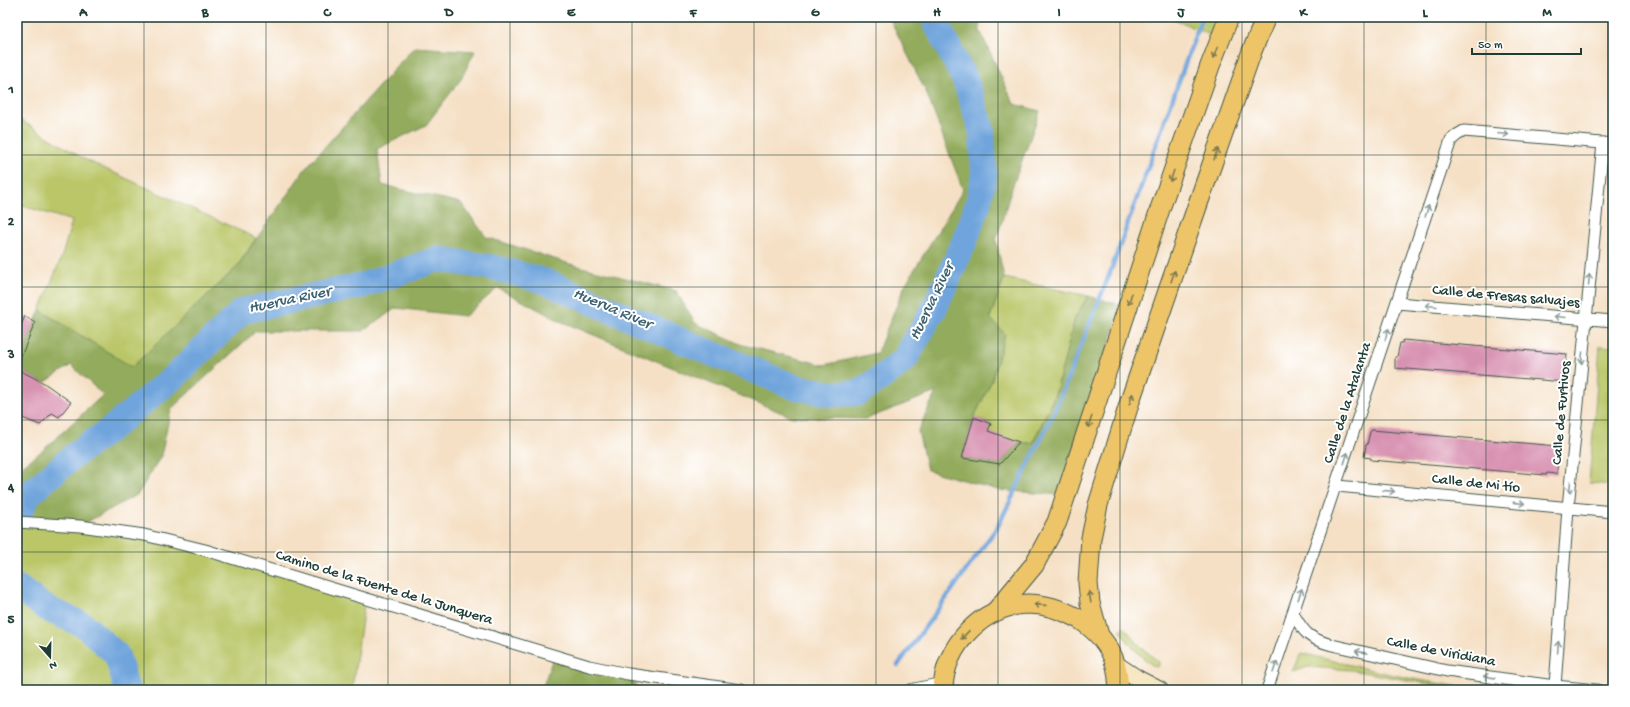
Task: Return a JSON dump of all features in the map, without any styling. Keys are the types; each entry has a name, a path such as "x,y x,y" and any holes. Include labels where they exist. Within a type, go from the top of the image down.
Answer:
{"highway":[{"path":"943,687 946,669 956,646 978,623 996,611 1034,565 1057,522 1162,206 1210,66 1229,17"},
{"path":"1099,635 1090,602 1088,583 1091,538 1098,505 1130,401 1196,208 1252,51 1266,17"},
{"path":"996,611 1026,604 1047,606 1067,612 1085,623 1099,635 1111,653 1116,664 1119,690"}],"main road":[{"path":"1116,664 1137,678 1160,690"}],"street":[{"name":"Calle de la Atalanta","path":"1268,690 1451,140 1464,131 1608,144"},
{"name":"Calle de Furtivos","path":"1555,686 1568,508 1585,319 1608,144"},
{"name":"Calle de Fresas salvajes","path":"1397,303 1613,321"},
{"name":"Calle de Mi tío","path":"1337,486 1613,512"},
{"name":"Camino de la Fuente de la Junquera","path":"22,522 80,526 144,535 205,550 589,666 628,674 741,690"},
{"name":"Calle de Viridiana","path":"1294,613 1305,633 1320,642 1447,671 1555,686 1597,690"},
{"path":"910,690 943,687"}],"green space":[{"path":"889,17 979,17 980,31 1014,104 1040,111 1012,188 996,240 1004,278 990,318 1005,334 992,380 974,417 962,458 1000,464 1019,443 1033,443 1056,392 1075,318 1088,296 1122,305 1060,495 998,490 927,470 918,431 936,392 866,419 792,417 560,321 498,288 465,316 396,308 363,331 256,331 171,409 161,456 138,494 80,526 17,521 17,470 42,451 103,395 71,365 44,383 17,369 40,310 132,367 237,267 305,169 414,47 475,51 461,79 426,125 377,149 382,185 461,203 486,237 570,264 676,291 695,323 743,345 824,365 877,353 905,285 963,190 926,92"},
{"path":"1170,17 1223,17 1214,37"},
{"path":"17,118 86,160 256,238 237,267 132,368 40,310 62,256 72,221 17,204"},
{"path":"1004,278 1088,296 1075,318 1056,392 1033,443 1019,443 1006,438 983,445 991,424 974,417 992,380 990,318"},
{"path":"1600,346 1613,347 1613,485 1589,483"},
{"path":"17,522 144,535 365,598 352,690 17,690"},
{"path":"1124,627 1141,647 1159,662 1159,666 1156,667 1145,660 1127,641 1120,630"},
{"path":"1301,653 1417,680 1488,690 1462,690 1351,670 1308,667 1293,672"},
{"path":"554,655 628,674 640,690 540,690 542,689"}],"building":[{"path":"25,316 35,323 17,366 17,335"},
{"path":"1403,340 1567,354 1565,382 1395,368 1395,357 1397,357 1400,343 1402,343"},
{"path":"17,369 44,383 71,402 59,417 52,413 40,425 17,416"},
{"path":"974,417 991,424 988,431 1019,442 1000,464 962,458"},
{"path":"1372,430 1558,446 1557,474 1547,473 1546,475 1371,460 1371,458 1364,457 1366,445"}],"waterway":[{"name":"Huerva River","path":"17,515 29,494 72,457 112,428 176,375 242,311 364,285 438,259 495,268 544,281 706,351 795,387 831,394 858,393 905,359 934,309 963,245 978,204 984,175 982,132 966,82 933,17"},
{"path":"898,665 998,526 1055,410 1110,273 1202,17"},
{"name":"Huerva River","path":"17,587 47,609 84,625 117,655 127,690"}]}
